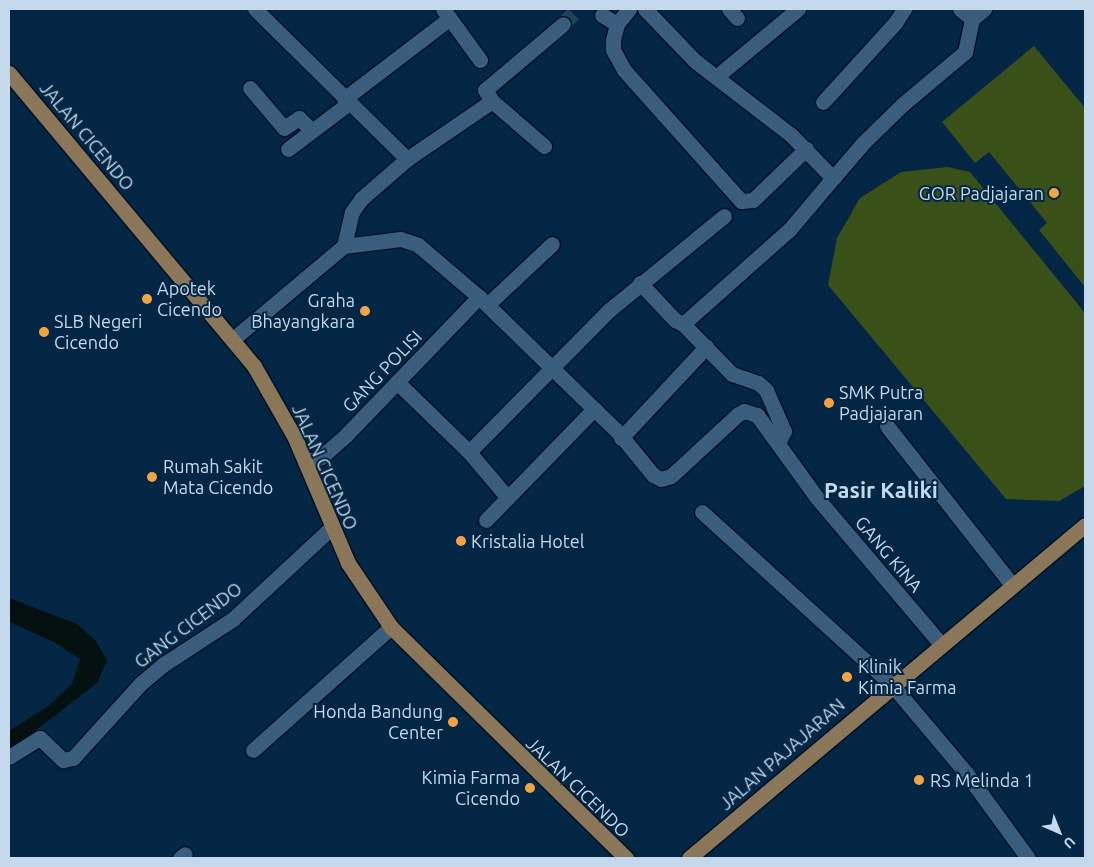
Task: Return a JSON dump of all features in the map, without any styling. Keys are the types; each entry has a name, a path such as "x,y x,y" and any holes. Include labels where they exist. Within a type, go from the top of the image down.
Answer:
{"main road":[{"name":"JALAN CICENDO","path":"9,74 234,339 274,399 305,462 331,528 366,593 391,627 626,858"},
{"name":"JALAN PAJAJARAN","path":"689,858 940,644 1085,525"}],"street":[{"path":"255,9 406,159"},
{"path":"629,9 617,24 613,50 624,70 741,201 753,200 806,149"},
{"path":"646,9 694,61 806,149 833,178"},
{"path":"722,72 798,9"},
{"path":"823,102 895,23 904,9"},
{"path":"683,324 790,230 833,178 897,111 965,52 966,14 984,9"},
{"path":"288,148 312,131 446,14 480,60"},
{"path":"602,15 617,24"},
{"path":"544,146 492,101 485,90 563,24"},
{"path":"250,88 284,128 299,118 312,131"},
{"path":"344,246 352,212 361,199 406,159 492,101"},
{"path":"469,452 551,368 640,283 724,216"},
{"path":"234,339 344,246 401,239 418,245 483,301 594,409 621,438 706,347"},
{"name":"GANG POLISI","path":"305,462 321,457 346,435 397,382 483,301 552,244"},
{"path":"640,283 675,320 683,324 732,374 758,383 766,390 784,431 778,443"},
{"path":"397,382 469,452 508,498"},
{"path":"486,520 594,409"},
{"name":"GANG KINA","path":"621,438 653,475 661,479 671,476 737,415 744,411 757,415 817,498 940,644"},
{"path":"887,426 1012,585"},
{"path":"702,512 892,685 1000,819 1028,858"},
{"name":"GANG CICENDO","path":"9,757 40,738 63,760 73,758 140,684 164,664 232,619 331,528"},
{"path":"253,750 391,627"}],"green space":[{"name":"GOR Padjajaran","path":"1034,46 1085,108 1085,287 1039,230 1047,223 989,152 975,163 942,122"},
{"path":"948,167 970,172 1085,313 1085,486 1059,501 1006,499 828,285 837,238 860,198 901,172"}],"shaded area":[{"path":"9,598 77,624 96,641 107,661 97,683 9,751 9,731 47,707 72,684 80,659 54,642 9,622"}],"tunnel":[{"path":"563,24 578,9"}],"place":[{"name":"GOR Padjajaran","path":"1054,193"},
{"name":"Apotek Cicendo","path":"147,299"},
{"name":"Graha Bhayangkara","path":"365,311"},
{"name":"SLB Negeri Cicendo","path":"44,332"},
{"name":"SMK Putra Padjajaran","path":"829,403"},
{"name":"Rumah Sakit Mata Cicendo","path":"152,477"},
{"name":"Kristalia Hotel","path":"461,541"},
{"name":"Klinik Kimia Farma","path":"847,677"},
{"name":"Honda Bandung Center","path":"453,722"},
{"name":"RS Melinda 1","path":"919,780"},
{"name":"Kimia Farma Cicendo","path":"530,788"}],"district":[{"name":"Pasir Kaliki","path":"881,490"}]}
